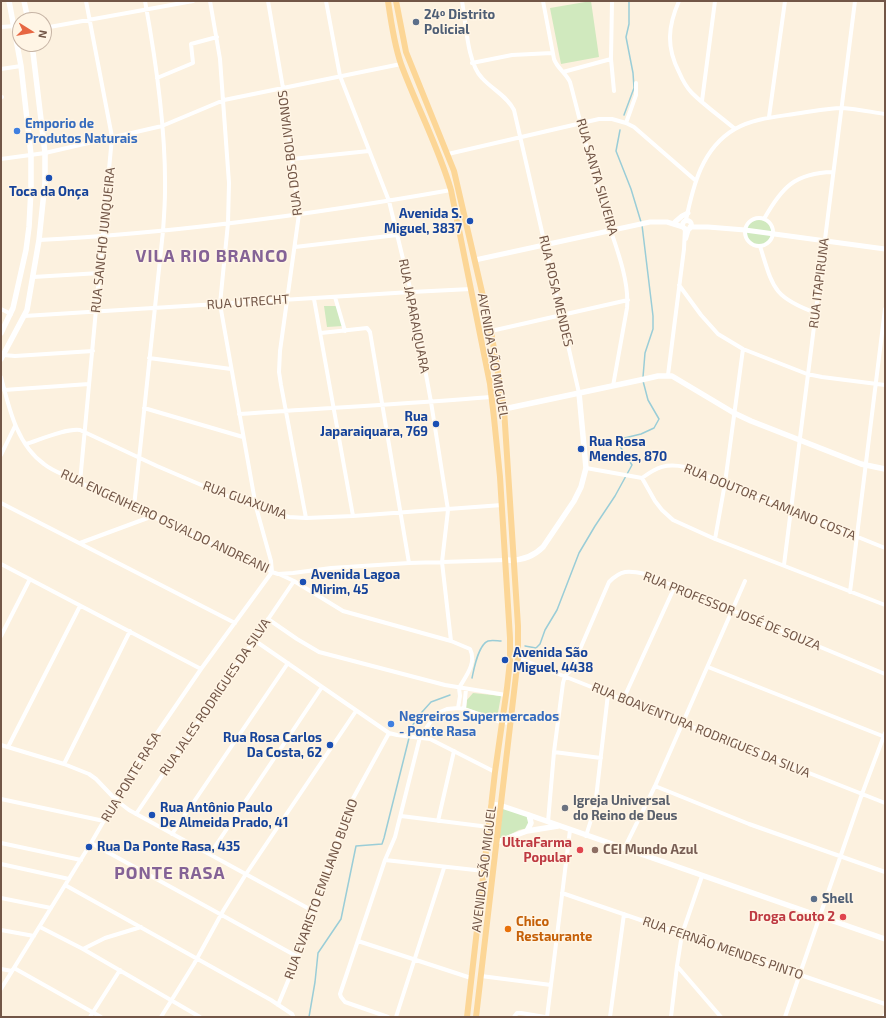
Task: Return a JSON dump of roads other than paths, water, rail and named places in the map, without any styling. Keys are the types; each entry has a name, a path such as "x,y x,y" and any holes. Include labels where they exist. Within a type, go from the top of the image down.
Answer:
{"main road":[{"path":"9,1 12,14"},
{"path":"24,1 26,12"},
{"name":"AVENIDA SÃO MIGUEL","path":"391,1 394,40 401,64 435,143 451,190 490,384 500,477 506,560 510,661 501,722 467,1017"},
{"name":"AVENIDA SÃO MIGUEL","path":"391,1 406,52 454,171 490,331 504,409 518,626 518,658 502,806 476,1017"},
{"path":"1,332 11,314 28,240 31,155 19,52"},
{"path":"2,357 24,316 29,302 40,240 45,182 45,153 33,52"},
{"path":"435,143 442,153 448,154"},
{"path":"490,384 497,409 499,410 668,375 679,379 734,413 769,429 865,466 885,469"},
{"name":"RUA ROSA MENDES","path":"506,560 526,558 539,551 574,501 581,487 586,468 579,393"},
{"path":"492,804 529,815 885,939"},
{"path":"527,830 531,823 529,815"},
{"path":"488,837 497,842 527,830 559,826"}],"street":[{"name":"RUA SANCHO JUNQUEIRA","path":"80,482 112,137 86,1"},
{"path":"134,507 138,457 163,230 166,186 157,78 145,1"},
{"path":"52,27 193,1"},
{"path":"210,1 217,37 224,100 229,183 228,223 220,304 256,507 271,561 272,572"},
{"name":"RUA DOS BOLIVIANOS","path":"268,1 283,88 299,214 279,363 285,411 306,518"},
{"name":"RUA JAPARAIQUARA","path":"326,1 340,76 388,201 411,292 431,402 448,510 442,562 451,641"},
{"name":"RUA ROSA MENDES","path":"462,1 472,63 482,78 507,99 514,110 579,393"},
{"name":"RUA SANTA SILVEIRA","path":"543,1 552,53 555,63 570,82 594,176 618,253 628,300 613,386"},
{"path":"612,1 611,59 614,91"},
{"path":"679,1 670,25 671,55 682,78 691,92 735,129"},
{"path":"702,101 715,1"},
{"path":"769,117 785,1"},
{"name":"RUA ITAPIRUNA","path":"784,565 855,1"},
{"path":"1,27 12,26"},
{"path":"157,78 193,63 191,44 217,37"},
{"path":"472,63 512,55 552,53"},
{"path":"563,72 611,59"},
{"path":"1,159 45,153 162,126 224,100 401,64"},
{"path":"1,69 21,66"},
{"path":"626,123 636,95 636,83"},
{"path":"668,375 688,226 688,213 695,180 703,163 712,150 723,138 735,129 753,121 769,117 841,108 885,114"},
{"path":"448,154 606,118 626,123 643,133 695,180"},
{"path":"292,159 369,151"},
{"path":"764,219 778,198 795,180 806,175 833,172"},
{"path":"40,240 104,236 228,223 388,201 451,190"},
{"path":"676,222 688,213"},
{"path":"752,219 764,219 772,225 773,234 767,244 756,246 749,242 745,234 745,230 748,222 752,219"},
{"path":"475,260 635,224 650,222 676,222 688,226"},
{"path":"667,222 688,226 745,230 885,249"},
{"path":"295,247 397,235"},
{"path":"760,246 772,283 776,290 789,301 816,313"},
{"path":"33,277 100,273"},
{"path":"679,285 714,330 743,348 807,374 885,385"},
{"name":"RUA UTRECHT","path":"24,316 471,289"},
{"path":"335,297 345,331"},
{"path":"314,298 322,333 353,516"},
{"path":"490,331 628,300"},
{"path":"1,309 11,314"},
{"path":"850,592 885,309"},
{"path":"322,333 367,328 369,330 409,563"},
{"path":"716,538 743,348"},
{"path":"2,357 93,351"},
{"path":"149,358 231,369"},
{"name":"RUA ENGENHEIRO OSVALDO ANDREANI","path":"1,377 15,426 26,444 36,457 45,465 272,572 278,574 409,563 506,560"},
{"path":"4,390 89,384"},
{"path":"239,414 491,397"},
{"path":"144,408 243,437"},
{"path":"1,455 15,426"},
{"name":"RUA GUAXUMA","path":"26,444 77,429 220,493 256,507 289,517 306,518 353,516 502,505"},
{"name":"RUA DOUTOR FLAMIANO COSTA","path":"642,478 653,470 667,465 685,467 885,548"},
{"path":"586,468 642,478 655,502 673,520 885,605"},
{"path":"1,503 235,623"},
{"path":"80,544 153,516"},
{"path":"1,564 201,669"},
{"name":"RUA PROFESSOR JOSÉ DE SOUZA","path":"548,822 554,752 561,692 565,676 571,670 609,582 616,576 629,571 635,572 675,586 885,674"},
{"name":"RUA PONTE RASA","path":"1,989 81,860 153,739 201,669 272,572"},
{"path":"278,574 294,581 343,611 451,641 470,649 472,654 472,664 459,688 460,696 458,708"},
{"path":"1,636 30,579"},
{"name":"RUA JALES RODRIGUES DA SILVA","path":"136,814 294,581"},
{"path":"624,849 655,786 745,581"},
{"path":"624,700 675,586"},
{"path":"8,747 80,606"},
{"path":"268,619 319,652 459,688 506,695"},
{"path":"64,764 130,631"},
{"path":"254,640 389,733 430,739 495,772"},
{"name":"RUA BOAVENTURA RODRIGUES DA SILVA","path":"518,658 885,803"},
{"path":"172,834 288,664"},
{"path":"708,667 885,736 862,794 785,1017"},
{"path":"210,854 322,687"},
{"path":"464,709 466,689"},
{"path":"586,836 595,807 608,694"},
{"path":"388,1017 345,1002 340,994 385,860 395,836 401,816 418,737 434,717 447,709 464,709 501,722 511,723"},
{"path":"160,1017 246,874 356,711"},
{"name":"RUA EVARISTO EMILIANO BUENO","path":"278,1005 298,957 352,799 389,733"},
{"path":"1,745 64,764 89,774 96,779 116,800 136,814 313,911"},
{"path":"438,821 454,751"},
{"path":"554,752 600,758"},
{"path":"655,786 749,824 885,872"},
{"path":"1,799 104,821"},
{"path":"401,816 489,827"},
{"path":"514,1017 517,1013 521,1013 546,1017 570,830"},
{"path":"1,843 81,860"},
{"path":"91,843 298,957"},
{"path":"385,860 484,872"},
{"path":"1,864 69,879"},
{"path":"396,1017 444,868"},
{"path":"672,1017 682,934 702,876"},
{"path":"65,885 271,1000 292,1014 292,1016"},
{"name":"RUA FERNÃO MENDES PINTO","path":"562,893 885,1004"},
{"path":"1,898 51,908"},
{"path":"610,1017 624,914"},
{"path":"40,927 120,970 200,1017"},
{"path":"83,950 105,938 141,927"},
{"path":"1,930 34,936"},
{"path":"358,941 471,978"},
{"path":"677,966 721,1017"},
{"path":"1,969 13,970 101,1017"},
{"path":"90,1017 120,970"},
{"path":"481,976 551,984"}],"waterway":[{"path":"624,115 634,88 633,73 626,37 629,24 629,1"},
{"path":"620,130 616,151 631,189 641,222"},
{"path":"642,225 653,316 653,329 645,353 643,377"},
{"path":"525,646 536,648 540,644 545,630 557,610 579,553 615,496 632,465 616,440 641,434 654,428 659,419 648,400 643,381"},
{"path":"472,678 479,652 485,643 488,641 501,641"},
{"path":"309,1017 318,953 341,919 356,846 382,844 412,726 431,702 450,695"}],"place":[{"name":"24º Distrito Policial","path":"416,22"},
{"name":"Emporio de Produtos Naturais","path":"17,131"},
{"name":"Toca da Onça","path":"49,178"},
{"name":"Avenida S. Miguel, 3837","path":"470,221"},
{"name":"Rua Japaraiquara, 769","path":"436,424"},
{"name":"Rua Rosa Mendes, 870","path":"581,449"},
{"name":"Avenida Lagoa Mirim, 45","path":"303,582"},
{"name":"Avenida São Miguel, 4438","path":"505,660"},
{"name":"Negreiros Supermercados - Ponte Rasa","path":"391,724"},
{"name":"Rua Rosa Carlos Da Costa, 62","path":"330,745"},
{"name":"Igreja Universal do Reino de Deus","path":"565,808"},
{"name":"Rua Antônio Paulo De Almeida Prado, 41","path":"152,815"},
{"name":"Rua Da Ponte Rasa, 435","path":"89,847"},
{"name":"UltraFarma Popular","path":"580,850"},
{"name":"CEI Mundo Azul","path":"595,850"},
{"name":"Shell","path":"814,899"},
{"name":"Droga Couto 2","path":"843,917"},
{"name":"Chico Restaurante","path":"508,929"}],"district":[{"name":"VILA RIO BRANCO","path":"212,256"},
{"name":"PONTE RASA","path":"170,873"}]}
